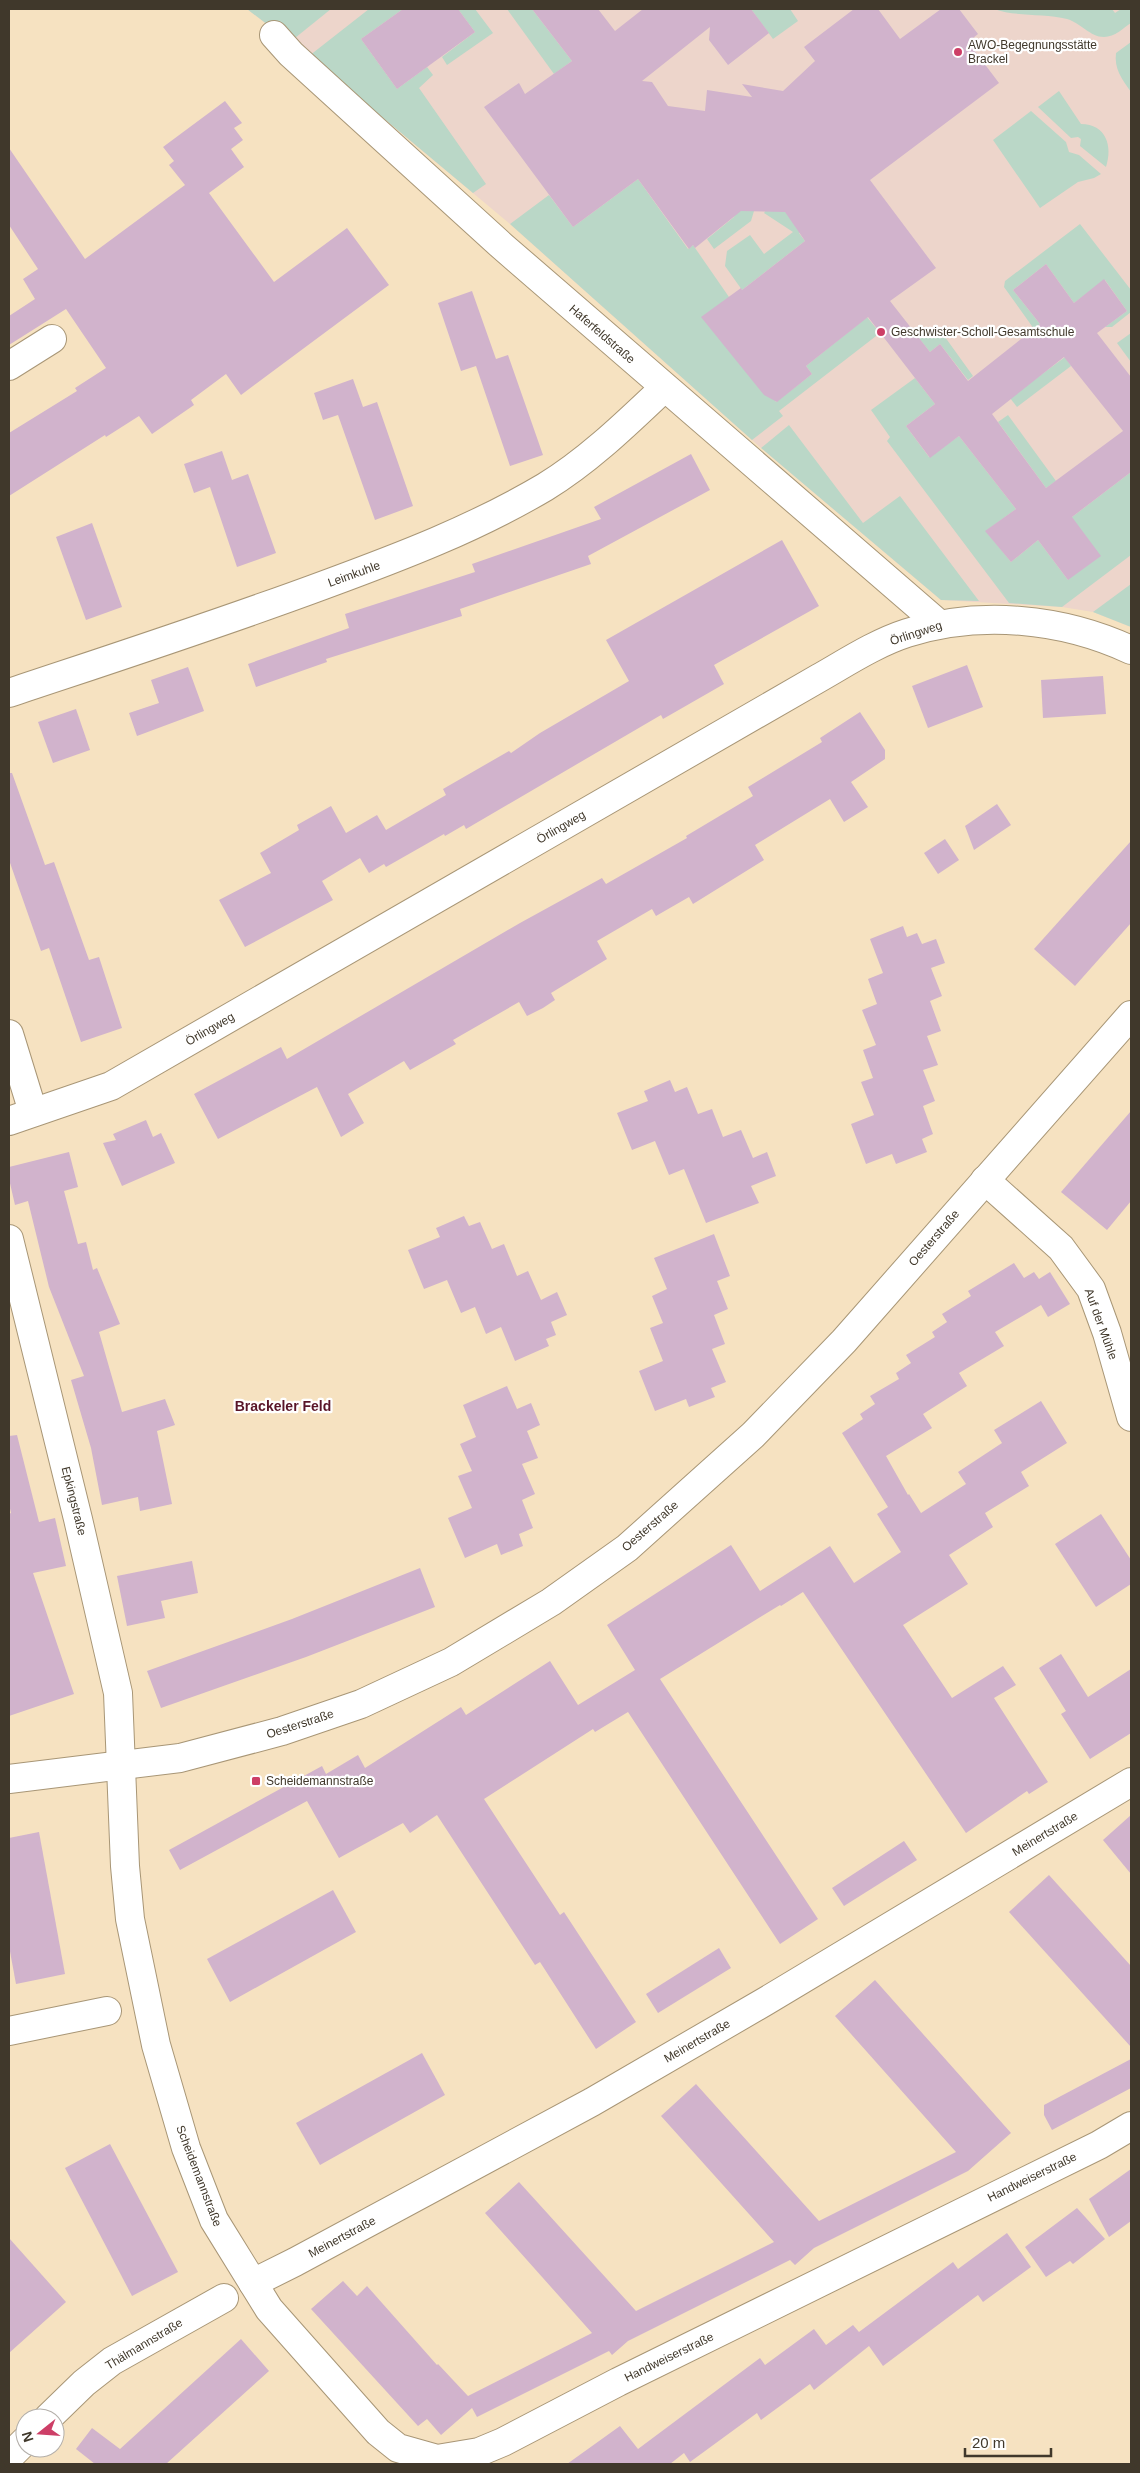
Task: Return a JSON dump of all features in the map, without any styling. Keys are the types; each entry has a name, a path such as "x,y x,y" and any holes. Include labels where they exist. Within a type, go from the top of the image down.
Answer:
{"street":[{"name":"Haferfeldstraße","path":"274,36 291,54 456,206 938,624"},
{"path":"9,366 52,340"},
{"name":"Leimkuhle","path":"9,694 240,616 413,553 499,512 546,486 584,458 664,388"},
{"name":"Örlingweg","path":"21,1116 111,1086 835,668 905,634 938,624 971,620 1006,620 1058,625 1131,650"},
{"name":"Oesterstraße","path":"9,1779 180,1758 244,1742 361,1704 451,1662 551,1602 627,1548 753,1435 844,1341 1131,1015"},
{"path":"9,1034 21,1116"},
{"name":"Auf der Mühle","path":"985,1180 1061,1248 1091,1289 1107,1334 1131,1417"},
{"name":"Epkingstraße","path":"9,1239 78,1518 118,1693 122,1766"},
{"name":"Scheidemannstraße","path":"122,1766 125,1866 130,1919 156,2045 186,2148 214,2220 253,2283"},
{"name":"Meinertstraße","path":"253,2283 592,2102 766,2001 1131,1782"},
{"path":"9,2031 108,2011"},
{"name":"Handweiserstraße","path":"253,2283 269,2309 378,2432 398,2448 416,2454 437,2458 458,2456 478,2452 503,2442 618,2382 1099,2145 1131,2126"},
{"name":"Thälmannstraße","path":"58,2408 84,2383 112,2361 224,2298"}],"shaded area":[{"name":"Geschwister-Scholl-Gesamtschule","path":"247,9 1131,9 1131,627 1093,612 1062,607 941,600 761,448 510,224 309,56"}],"green space":[{"path":"247,9 331,9 290,42"},
{"path":"369,9 403,9 361,39 397,89 427,67 433,75 419,88 486,184 473,193 309,56"},
{"path":"458,9 475,9 493,33 447,65 442,57 475,32"},
{"path":"507,9 532,9 572,61 554,74"},
{"path":"751,9 790,9 798,21 773,39"},
{"path":"994,9 1112,9 1115,13 1121,9 1131,9 1131,23 1115,34 1104,37 1094,35 1077,23 1067,19 1011,13"},
{"path":"1131,42 1131,92 1119,74 1116,64 1116,53"},
{"path":"1059,91 1081,124 1096,128 1106,138 1109,151 1106,167 1080,146 1081,139 1078,137 1071,138 1038,107"},
{"path":"1031,111 1066,142 1069,152 1079,155 1101,174 1078,182 1040,208 993,140"},
{"path":"638,179 688,249 693,245 729,297 776,402 812,374 806,366 867,317 880,333 779,411 783,416 752,440 510,224 549,195 573,227"},
{"path":"773,200 804,230 799,233 805,241 742,290 725,266 727,251 750,235 764,254 793,232 764,213"},
{"path":"736,211 754,211 751,221 714,249 707,239 734,217"},
{"path":"1080,224 1131,290 1131,312 1112,327 1105,327 1127,311 1105,280 1074,303 1046,264 1013,290 1040,324 1034,329 1004,287 1005,281"},
{"path":"926,330 931,334 945,337 973,376 968,380 940,344 930,352 918,337"},
{"path":"1131,333 1131,362 1117,343"},
{"path":"1065,357 1071,366 1017,407 1010,398"},
{"path":"915,378 935,404 906,426 929,457 959,436 1016,509 986,531 1011,562 1038,540 1068,580 1072,517 1131,472 1131,555 1062,607 1009,603 887,441 890,437 871,410"},
{"path":"1008,415 1056,481 1046,488 998,422"},
{"path":"789,425 863,523 900,496 979,601 941,600 761,448"},
{"path":"1131,584 1131,627 1093,612"}],"building":[{"path":"403,9 458,9 475,32 397,89 361,39"},
{"path":"532,9 598,9 615,31 643,9 751,9 769,33 728,65 709,40 710,27 642,81 652,82 668,106 705,111 707,90 752,97 742,84 783,91 815,61 804,47 854,9 878,9 900,39 941,9 959,9 978,34 968,42 999,83 870,180 936,268 890,301 930,352 940,344 968,381 1040,324 1013,290 1046,264 1074,303 1104,279 1127,311 1097,333 1131,377 1131,472 1072,517 1101,556 1068,580 1038,540 1011,562 985,531 1016,509 959,436 930,458 906,426 935,404 868,317 806,366 812,374 777,402 764,395 701,317 741,288 742,290 805,241 785,212 741,211 695,248 693,245 689,249 638,179 573,227 484,107 519,83 525,94 572,61","holes":["1064,357 1123,431 1046,488 992,414"]},
{"path":"225,101 242,123 234,128 243,140 231,149 244,167 209,193 274,282 347,228 389,285 241,395 226,374 191,400 194,405 152,434 139,416 106,437 105,435 9,496 9,433 77,391 75,388 106,368 66,309 9,345 9,316 35,299 23,279 38,269 9,225 9,148 85,259 185,185 169,165 174,161 163,147"},
{"path":"472,291 496,359 508,355 543,455 510,466 476,366 461,371 438,303"},
{"path":"353,379 363,407 377,402 413,506 375,520 338,415 323,420 314,393"},
{"path":"222,451 232,480 248,474 276,553 237,567 210,487 194,493 184,464"},
{"path":"691,454 710,490 588,556 591,564 460,609 462,616 326,659 327,662 256,687 248,664 349,628 345,614 475,572 472,564 601,519 594,507"},
{"path":"92,523 122,607 86,620 56,537"},
{"path":"782,540 819,606 714,665 724,684 663,719 661,715 466,829 464,825 445,836 444,834 386,867 384,864 369,873 360,858 322,881 333,900 245,947 219,900 271,873 260,853 299,830 297,825 331,806 346,833 377,815 386,830 446,795 443,789 509,751 511,753 540,733 629,681 606,640"},
{"path":"967,665 983,707 928,728 912,686"},
{"path":"188,667 204,711 137,736 129,713 159,703 151,680"},
{"path":"1103,676 1106,714 1043,718 1041,680"},
{"path":"76,709 90,750 53,763 38,722"},
{"path":"860,712 885,750 885,759 851,782 868,807 844,822 830,799 755,845 764,860 693,904 689,897 656,916 652,909 597,941 607,959 551,993 555,1000 543,1008 527,1016 519,1002 453,1040 456,1044 410,1070 404,1061 348,1094 364,1123 341,1137 317,1087 218,1139 194,1094 281,1047 287,1059 520,923 602,878 606,884 687,838 686,836 753,796 748,787 822,742 820,738"},
{"path":"9,773 12,773 45,865 54,862 89,960 99,957 122,1028 81,1042 49,948 41,951 9,860"},
{"path":"997,804 1011,825 974,850 965,826"},
{"path":"945,839 959,860 938,874 924,853"},
{"path":"1131,841 1131,923 1075,986 1034,949"},
{"path":"903,926 907,937 917,933 922,944 936,939 945,963 931,968 942,996 930,1001 941,1031 927,1036 938,1065 923,1070 935,1101 923,1106 933,1134 922,1139 927,1152 896,1164 892,1154 866,1164 851,1124 874,1115 861,1082 873,1078 863,1050 876,1045 862,1010 877,1004 868,979 883,973 870,939"},
{"path":"670,1080 675,1092 687,1087 698,1114 712,1109 723,1137 741,1130 753,1158 767,1152 776,1176 751,1186 759,1203 706,1223 684,1169 669,1175 655,1141 632,1150 617,1113 648,1101 644,1091"},
{"path":"1131,1111 1131,1201 1107,1230 1061,1192"},
{"path":"146,1120 153,1137 161,1133 175,1163 122,1186 103,1143 116,1140 113,1134"},
{"path":"69,1152 78,1187 64,1191 78,1244 86,1242 93,1270 97,1268 120,1324 99,1332 122,1412 165,1399 175,1425 157,1431 172,1504 140,1511 138,1497 102,1505 91,1448 71,1380 84,1376 49,1287 28,1201 15,1205 9,1179 9,1167"},
{"path":"464,1216 469,1226 480,1222 492,1249 504,1244 517,1276 528,1271 541,1300 557,1292 567,1315 551,1322 556,1335 546,1339 549,1346 515,1361 501,1327 486,1334 475,1307 461,1313 447,1280 424,1289 408,1250 440,1237 436,1228"},
{"path":"714,1234 730,1276 717,1281 728,1309 714,1315 725,1344 712,1349 726,1382 711,1388 715,1397 689,1407 686,1399 655,1411 639,1371 663,1361 650,1328 663,1323 652,1296 667,1289 654,1258"},
{"path":"1014,1263 1024,1278 1034,1272 1039,1279 1050,1272 1070,1304 1048,1317 1041,1305 995,1332 1004,1346 959,1373 967,1386 923,1414 932,1428 886,1456 908,1495 921,1513 966,1484 958,1472 1002,1443 994,1430 1041,1401 1067,1443 1021,1472 1029,1486 985,1513 993,1527 949,1555 968,1584 903,1625 952,1698 1003,1666 1016,1685 994,1698 1048,1782 1029,1794 1027,1791 966,1833 803,1592 780,1605 660,1679 818,1919 780,1944 628,1712 595,1732 593,1729 484,1799 560,1915 564,1912 636,2022 596,2049 540,1962 535,1965 437,1815 410,1833 403,1823 339,1858 307,1801 180,1870 169,1850 322,1766 326,1774 358,1755 365,1768 461,1707 466,1715 550,1661 578,1705 635,1670 607,1625 731,1545 760,1591 830,1546 854,1583 901,1552 877,1514 888,1507 842,1433 863,1419 860,1414 875,1404 870,1396 899,1379 896,1373 911,1363 906,1355 935,1337 932,1332 947,1322 942,1314 971,1296 968,1291"},
{"path":"507,1386 517,1409 531,1403 540,1425 527,1431 538,1458 522,1464 535,1494 522,1500 533,1528 519,1534 523,1546 501,1555 497,1544 465,1558 448,1518 472,1508 458,1476 472,1471 460,1444 476,1437 463,1405"},
{"path":"17,1435 39,1522 55,1518 66,1566 33,1573 74,1694 9,1716 9,1514 11,1513 9,1504 9,1436"},
{"path":"1101,1514 1131,1560 1131,1584 1096,1607 1055,1544"},
{"path":"192,1561 198,1593 161,1601 165,1618 127,1626 117,1576"},
{"path":"420,1568 435,1607 306,1657 161,1708 147,1671 292,1619"},
{"path":"1061,1654 1088,1697 1131,1669 1131,1733 1090,1759 1061,1714 1066,1711 1039,1668"},
{"path":"1131,1815 1131,1874 1103,1840"},
{"path":"39,1832 65,1974 16,1984 9,1946 9,1838"},
{"path":"904,1841 917,1860 844,1906 832,1888"},
{"path":"1049,1875 1131,1966 1131,2047 1009,1912"},
{"path":"333,1890 356,1932 230,2002 207,1959"},
{"path":"719,1948 731,1968 658,2013 646,1994"},
{"path":"875,1980 1011,2133 968,2171 814,2248 795,2265 790,2260 628,2341 612,2355 609,2351 477,2417 472,2408 441,2435 427,2419 418,2426 311,2309 343,2281 357,2296 367,2286 437,2365 468,2396 592,2333 485,2213 519,2182 636,2311 774,2242 661,2116 696,2084 819,2221 956,2152 835,2016"},
{"path":"422,2053 445,2095 320,2165 296,2123"},
{"path":"1131,2059 1131,2088 1052,2130 1044,2115 1044,2105"},
{"path":"110,2144 178,2272 132,2296 65,2168"},
{"path":"1131,2169 1131,2221 1109,2237 1089,2199"},
{"path":"1077,2208 1105,2239 1073,2264 1070,2261 1046,2277 1025,2247"},
{"path":"1007,2233 1031,2267 983,2302 978,2295 883,2366 869,2346 814,2390 810,2384 761,2420 757,2413 690,2462 684,2453 670,2464 567,2464 620,2426 638,2449 760,2358 765,2365 814,2329 826,2345 853,2325 859,2332 953,2262 958,2269"},
{"path":"9,2238 66,2302 9,2353"},
{"path":"241,2339 269,2371 166,2464 95,2464 76,2449 92,2428 120,2449"}],"place":[{"name":"AWO-Begegnungsstätte Brackel","path":"958,52"},
{"name":"Geschwister-Scholl-Gesamtschule","path":"881,332"},
{"name":"Scheidemannstraße","path":"256,1781"}],"district":[{"name":"Brackeler Feld","path":"283,1406"}]}
